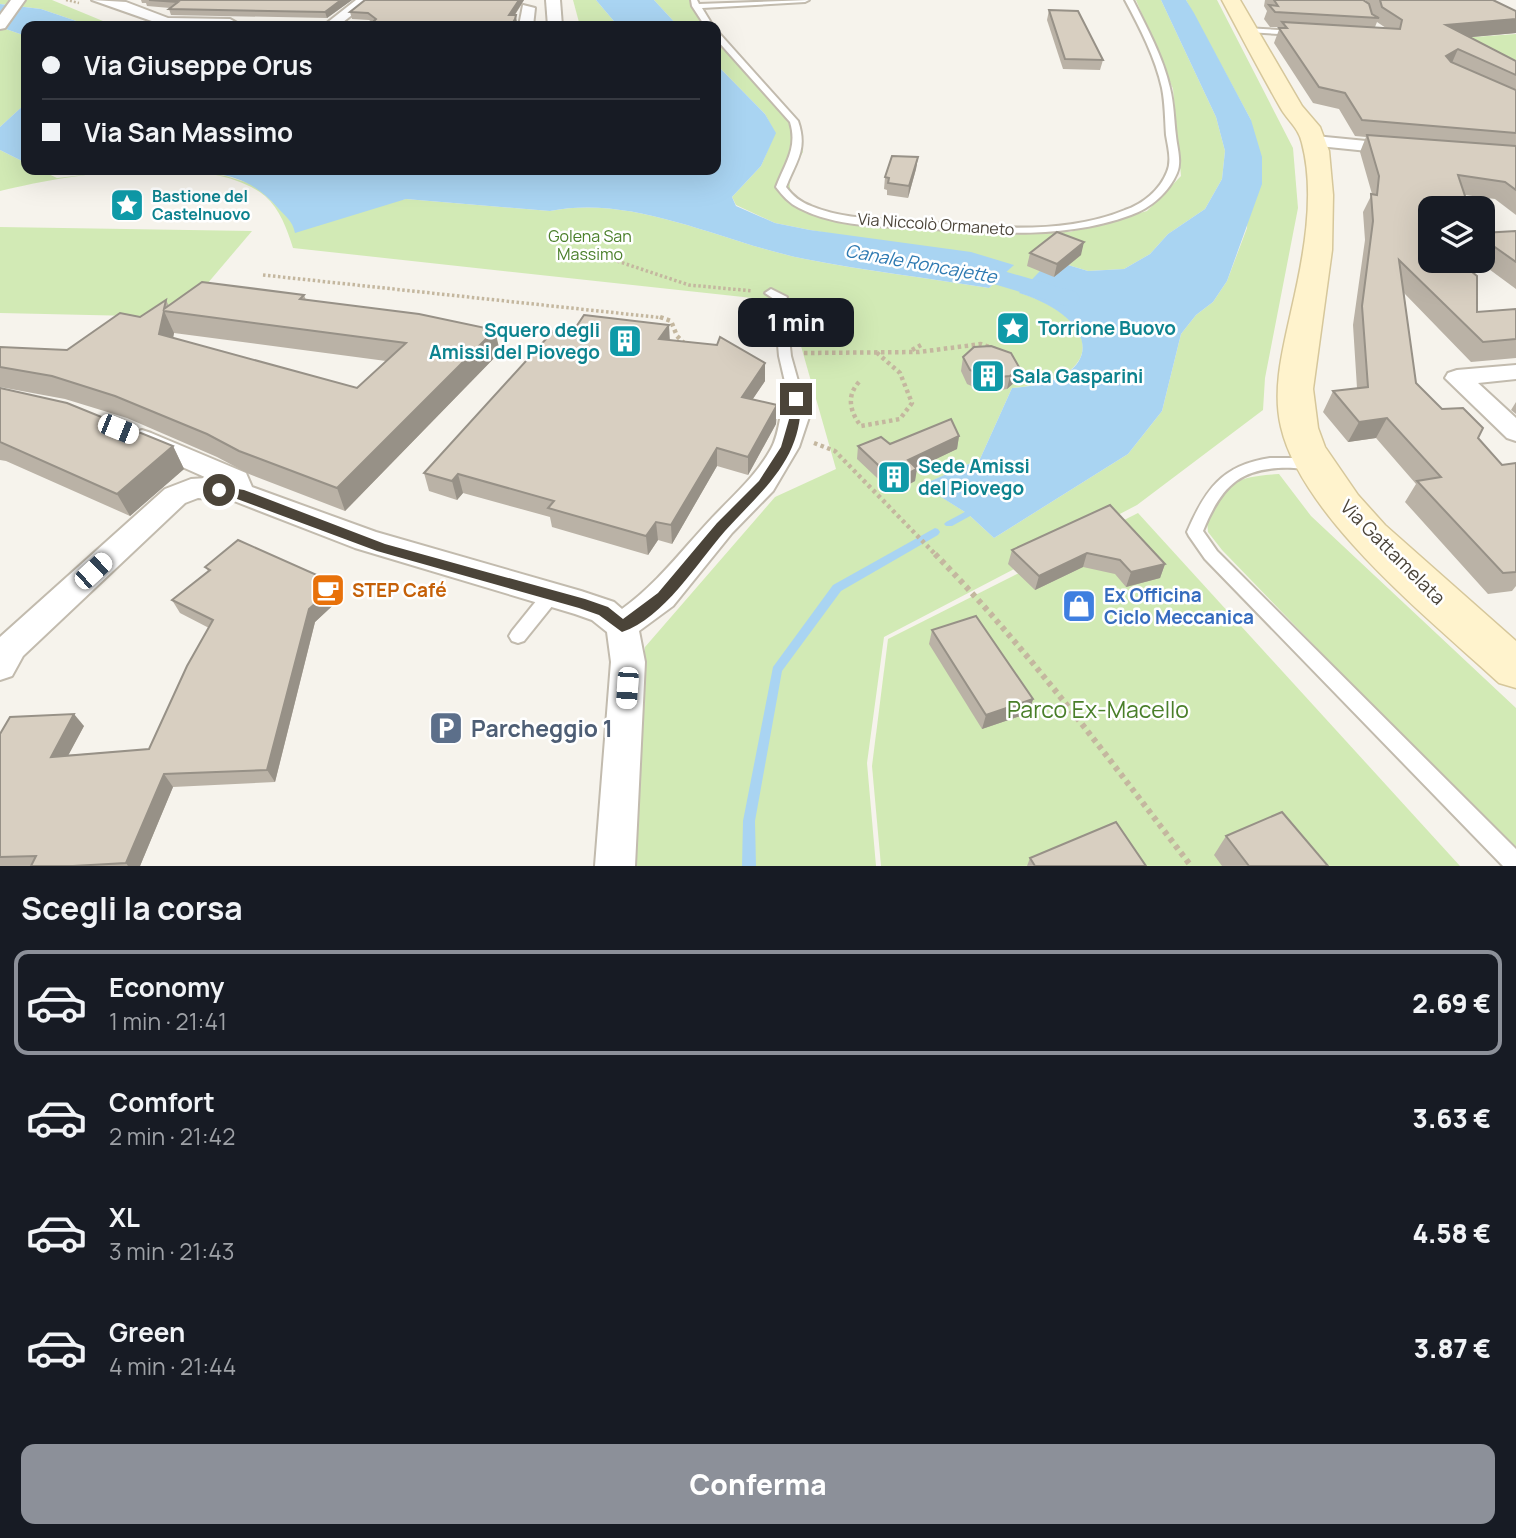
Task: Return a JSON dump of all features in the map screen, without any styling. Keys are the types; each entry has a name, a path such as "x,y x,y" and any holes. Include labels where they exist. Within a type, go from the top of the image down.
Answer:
{"main road":[{"name":"Via Gattamelata","path":"1231,0 1293,110 1293,121 1306,152 1316,154 1320,209 1312,289 1294,391 1294,412 1306,447 1333,492 1358,521 1516,669"}],"street":[{"path":"0,25 18,0"},
{"path":"99,0 126,6 164,21"},
{"path":"333,21 364,0"},
{"path":"553,0 555,21"},
{"path":"527,21 528,8"},
{"path":"1316,154 1422,150"},
{"path":"1516,372 1457,378 1516,432"},
{"path":"622,626 662,597 722,526 763,484 786,447 796,416 796,399"},
{"path":"123,431 236,480 240,493"},
{"path":"0,666 11,647 175,496 188,487 205,484 240,493 382,548 603,611 622,626 628,663 615,866"}],"lane":[{"path":"706,21 695,3 805,0"},
{"name":"Via Niccolò Ormaneto","path":"721,41 794,121 799,136 799,151 781,187 785,195 797,204 824,214 885,223 1004,232 1060,229 1100,221 1138,208 1156,196 1172,174 1173,155 1166,88 1129,0"},
{"path":"1248,30 1302,33"},
{"path":"771,293 781,297 779,301 785,356 796,399"},
{"path":"1315,462 1266,464 1228,476 1207,502 1195,532 1211,555 1516,864"},
{"path":"518,636 551,595"}],"path":[{"path":"584,250 689,285 771,293"},
{"path":"262,275 656,315 671,321 677,336 687,346 697,350"},
{"path":"785,356 908,352 981,344 999,348 1004,353 1006,362"},
{"path":"908,352 921,345"},
{"path":"859,382 852,388 850,399 853,416 860,426 900,419 912,403 905,382 894,363 876,351"},
{"path":"790,434 835,451 930,553 975,595 1073,711 1191,866"}],"green space":[{"path":"0,0 52,0 103,21 76,21 41,9 0,4"},
{"path":"573,0 596,0 614,21 579,21"},
{"path":"654,0 698,0 710,21 673,21"},
{"name":"Golena San Massimo","path":"1136,0 1161,0 1216,117 1225,151 1222,179 1205,209 1168,234 1150,254 1124,269 1088,271 1068,265 1054,277 1020,293 1048,304 1067,318 1079,333 1083,348 1078,362 1065,374 1043,383 1012,388 980,459 923,485 968,514 994,538 1128,454 1162,411 1181,334 1196,315 1213,302 1227,281 1247,228 1251,120 1186,0 1217,0 1293,148 1298,208 1265,378 1263,410 1137,505 884,637 867,763 876,866 632,866 645,647 775,497 836,469 791,311 779,301 293,248 279,213 270,201 240,182 216,175 255,185 292,221 406,199 550,211 614,209 646,214 805,259 989,288 1013,265 775,223 736,205 732,197 761,166 775,133 765,114 721,69 721,36 799,121 803,152 789,178 791,197 828,215 963,230 1070,232 1147,211 1181,176 1173,89"},
{"path":"0,27 21,34 21,108 0,127"},
{"path":"1516,34 1516,81 1432,40"},
{"path":"0,150 21,160 21,175 51,175 57,178 86,175 0,191"},
{"path":"0,227 252,231 179,317 0,313"},
{"path":"1279,474 1311,516 1516,708 1516,854 1222,550 1208,532 1206,509 1231,486 1245,479"},
{"name":"Parco Ex-Macello","path":"1138,513 1460,866 881,866 872,766 888,639"}],"water":[{"path":"596,0 654,0 673,21 614,21"},
{"path":"1161,0 1186,0 1194,13 1251,120 1262,157 1262,184 1227,281 1213,302 1196,315 1181,334 1162,411 1128,454 994,538 968,514 922,485 980,459 1012,388 1043,383 1065,374 1078,362 1083,348 1079,333 1067,318 1047,304 1019,293 1040,271 1054,276 1068,265 1088,271 1124,269 1150,254 1168,234 1205,209 1222,179 1225,151 1216,117"},
{"path":"0,4 41,9 76,21 21,21 21,34 0,27"},
{"path":"721,69 765,114 776,133 761,166 732,197 736,206 775,223 971,252 1014,265 989,288 805,259 646,214 614,209 550,211 406,199 295,233 288,219 266,195 241,180 224,175 721,175"},
{"path":"21,108 21,160 0,150 0,127"}],"building":[{"path":"149,0 341,0 325,12 169,9 178,2"},
{"path":"365,0 519,0 509,15 516,15 514,21 374,21 376,19 368,13 350,12"},
{"path":"1274,0 1363,0 1369,4 1372,14 1379,18 1275,12 1269,5 1278,6"},
{"path":"1380,0 1493,0 1516,11 1516,19 1446,25 1516,61 1516,75 1458,49 1446,56 1451,62 1516,90 1516,133 1362,120 1345,93 1319,87 1279,28 1287,28 1282,22 1400,29 1402,20 1382,7"},
{"path":"1049,10 1078,11 1103,60 1065,59"},
{"path":"1367,135 1516,146 1516,190 1505,182 1458,175 1465,196 1418,196 1418,273 1473,273 1477,276 1477,312 1516,309 1516,339 1483,342 1399,260 1416,383 1442,409 1463,408 1483,428 1478,438 1502,465 1516,463 1516,572 1503,573 1417,481 1441,477 1387,418 1359,422 1333,391 1368,387 1362,306 1373,221 1371,194 1377,195 1379,176"},
{"path":"892,156 918,157 909,186 888,183 889,178 885,177"},
{"path":"1516,231 1516,262 1495,247 1495,232"},
{"path":"1057,232 1084,242 1057,264 1030,253"},
{"path":"202,282 304,295 300,299 419,314 495,330 337,488 239,451 207,434 115,396 52,376 0,367 0,347 67,350 120,313 140,317 166,300 164,309","holes":["164,311 406,343 357,388 159,334"]},
{"path":"584,315 669,325 659,339 717,345 720,337 765,363 742,397 777,405 748,457 717,448 671,525 656,522 646,536 548,508 554,501 458,474 452,481 424,473 556,328 574,330"},
{"path":"991,346 1011,353 1019,367 1010,376 988,378 970,370 963,357 974,347"},
{"path":"0,388 67,403 173,446 117,494 0,442"},
{"path":"951,419 959,436 908,460 917,469 894,480 858,446 881,437 890,444"},
{"path":"1110,505 1165,564 1131,572 1120,560 1087,553 1039,576 1012,550"},
{"path":"238,540 337,584 309,609 267,770 164,774 126,863 31,866 36,856 0,857 0,734 10,717 74,714 51,757 149,749 187,666 213,620 172,600 210,570 205,567"},
{"path":"976,616 1033,699 986,715 932,630"},
{"path":"1282,812 1328,866 1249,866 1226,836"},
{"path":"1116,822 1146,866 1035,866 1030,858"}],"waterway":[{"name":"Canale Roncajette","path":"959,266 1067,298"},
{"path":"949,524 978,508"},
{"path":"749,866 749,821 777,670 837,588 935,532"}],"place":[{"name":"Bastione del Castelnuovo","path":"127,205"},
{"name":"Torrione Buovo","path":"1013,328"},
{"name":"Squero degli Amissi del Piovego","path":"625,341"},
{"name":"Sala Gasparini","path":"988,376"},
{"name":"Sede Amissi del Piovego","path":"894,477"},
{"name":"STEP Café","path":"328,590"},
{"name":"Ex Officina Ciclo Meccanica","path":"1079,606"},
{"name":"Parcheggio 1","path":"446,728"}],"route":[{"path":"219,490 240,493 382,548 581,603 603,611 622,626 662,597 722,526 763,484 786,447 796,416 796,399"}]}
